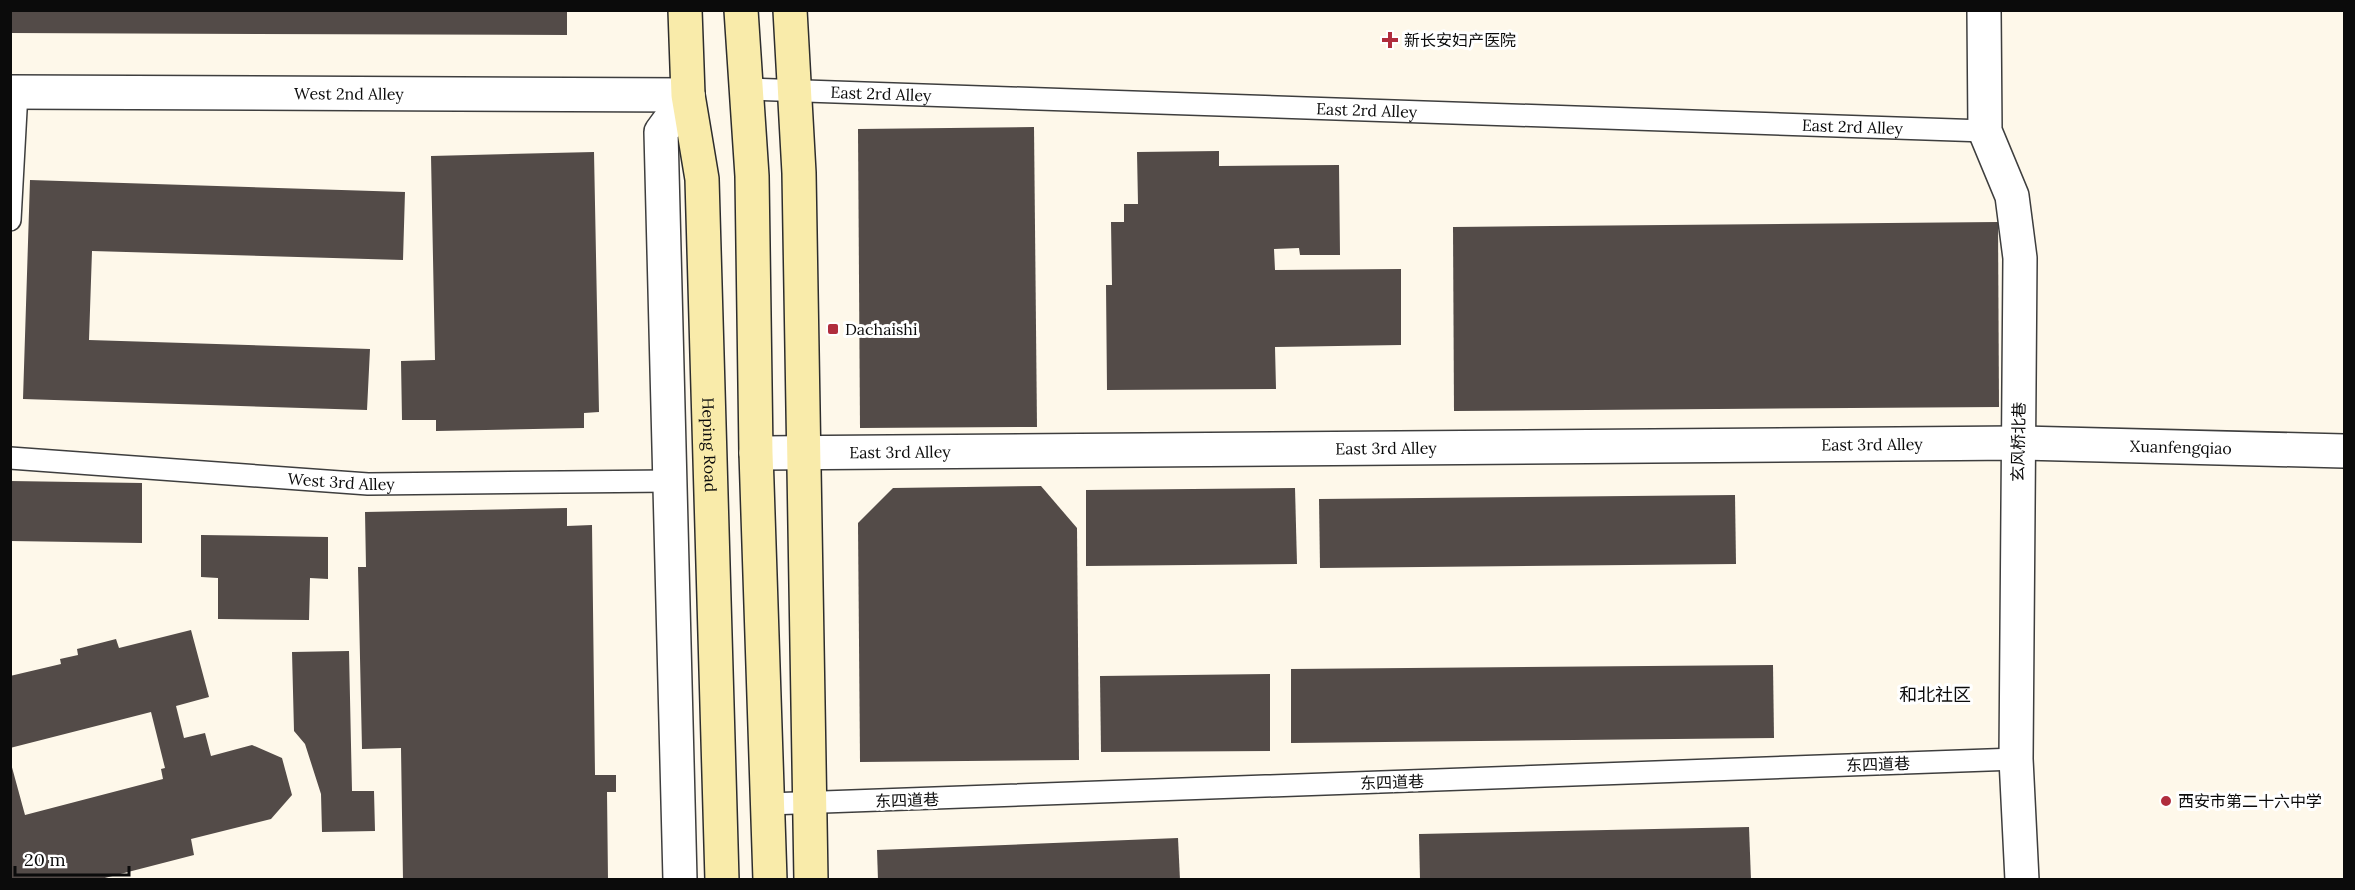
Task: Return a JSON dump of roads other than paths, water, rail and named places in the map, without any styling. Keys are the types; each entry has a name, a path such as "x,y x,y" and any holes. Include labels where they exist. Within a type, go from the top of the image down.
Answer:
{"main road":[{"name":"Heping Road","path":"685,10 688,94 702,179 722,879"},
{"path":"741,10 752,176 756,453 770,879"},
{"path":"790,10 799,173 811,879"}],"street":[{"name":"玄风桥北巷","path":"1984,10 1985,131 2012,195 2020,258 2016,759 2022,879"},
{"name":"West 2nd Alley","path":"14,92 688,94"},
{"path":"680,879 661,132 688,94"},
{"name":"East 3rd Alley","path":"756,453 2017,442"},
{"name":"Xuanfengqiao","path":"2017,442 2344,451"}],"lane":[{"name":"East 2rd Alley","path":"747,89 1985,131"},
{"path":"10,220 14,92"},
{"name":"West 3rd Alley","path":"10,458 369,484 670,481"},
{"name":"东四道巷","path":"768,804 2016,759"}],"place":[{"name":"新长安妇产医院","path":"1390,40"},
{"name":"Dachaishi","path":"833,329"},
{"name":"西安市第二十六中学","path":"2166,801"}],"district":[{"name":"和北社区","path":"1935,695"}]}
